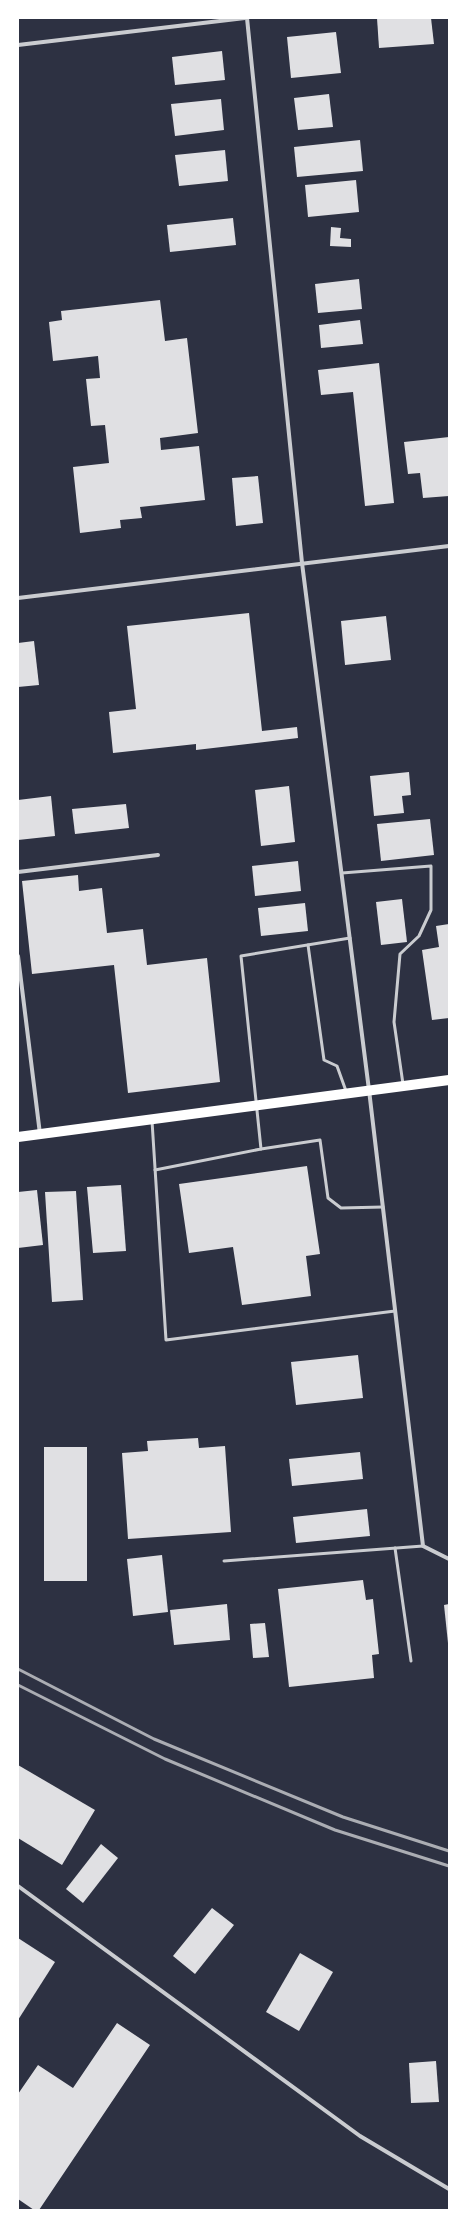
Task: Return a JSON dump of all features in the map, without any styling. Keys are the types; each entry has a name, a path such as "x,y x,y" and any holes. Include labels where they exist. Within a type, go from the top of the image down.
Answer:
{"main road":[{"path":"18,1137 449,1080"}],"street":[{"path":"18,45 246,18 302,563 369,1090 423,1546 449,1559"},
{"path":"18,598 449,546"},
{"path":"18,872 158,855"},
{"path":"18,956 40,1135"},
{"path":"18,1886 360,2136 449,2189"}],"lane":[{"path":"342,873 431,866 431,910 419,936 400,954 394,1022 403,1086"},
{"path":"261,1149 241,956 350,938"},
{"path":"308,945 324,1060 337,1066 347,1093"},
{"path":"152,1120 166,1340 395,1311"},
{"path":"155,1170 261,1149 320,1140 328,1198 341,1208 383,1207"},
{"path":"224,1561 423,1546"},
{"path":"395,1548 411,1661"}],"building":[{"path":"377,18 431,18 434,44 379,48"},
{"path":"336,32 341,73 291,78 287,37"},
{"path":"222,51 225,80 175,85 172,57"},
{"path":"329,94 333,127 298,130 294,98"},
{"path":"221,99 224,130 175,136 171,104"},
{"path":"360,140 363,171 297,177 294,147"},
{"path":"225,150 228,181 179,186 175,155"},
{"path":"356,180 359,212 308,217 305,185"},
{"path":"233,218 236,245 170,252 167,225"},
{"path":"331,227 341,228 340,238 351,239 351,247 330,246"},
{"path":"359,279 362,309 318,313 315,284"},
{"path":"160,300 165,341 187,338 198,433 160,438 161,450 199,446 205,500 140,507 142,518 120,520 121,528 80,533 73,467 109,463 105,425 91,426 86,379 100,378 98,356 53,361 49,322 62,320 61,311"},
{"path":"360,320 363,344 321,348 319,325"},
{"path":"379,363 394,503 365,506 353,392 321,395 318,370"},
{"path":"449,437 449,496 423,498 420,473 408,474 404,442"},
{"path":"258,476 263,523 236,526 232,478"},
{"path":"249,613 262,731 297,727 298,738 196,750 196,744 113,753 109,712 136,709 127,626"},
{"path":"386,616 391,660 345,665 341,621"},
{"path":"34,641 39,685 18,687 18,643"},
{"path":"409,772 411,795 402,796 404,813 374,816 370,776"},
{"path":"289,786 295,842 261,846 255,790"},
{"path":"51,796 55,836 18,840 18,800"},
{"path":"126,804 129,828 75,834 72,809"},
{"path":"430,819 434,855 381,861 377,824"},
{"path":"298,861 301,891 255,896 252,866"},
{"path":"78,875 79,891 102,888 107,933 143,929 147,965 207,958 220,1082 128,1093 114,965 32,974 22,881"},
{"path":"402,899 407,942 381,945 376,902"},
{"path":"305,903 308,931 261,936 258,908"},
{"path":"449,924 449,1018 432,1020 422,950 439,947 436,926"},
{"path":"307,1166 320,1254 306,1256 311,1296 242,1305 233,1247 189,1253 179,1184"},
{"path":"121,1185 126,1251 93,1253 87,1187"},
{"path":"37,1190 43,1245 18,1248 18,1192"},
{"path":"76,1191 83,1300 52,1302 45,1192"},
{"path":"358,1355 363,1398 296,1405 291,1362"},
{"path":"198,1438 199,1448 225,1446 231,1532 128,1539 122,1453 148,1451 147,1441"},
{"path":"44,1447 87,1447 87,1581 44,1581"},
{"path":"360,1452 363,1479 292,1486 289,1459"},
{"path":"367,1509 370,1536 296,1543 293,1517"},
{"path":"162,1555 168,1612 133,1616 127,1559"},
{"path":"363,1580 366,1600 373,1599 379,1654 372,1655 374,1678 289,1687 278,1589"},
{"path":"227,1604 230,1640 174,1645 170,1610"},
{"path":"449,1604 449,1643 448,1643 444,1605"},
{"path":"265,1623 269,1657 253,1658 250,1624"},
{"path":"18,1765 95,1810 62,1865 18,1838"},
{"path":"101,1844 118,1858 83,1903 66,1889"},
{"path":"212,1908 234,1925 195,1974 173,1956"},
{"path":"18,1938 55,1962 18,2020"},
{"path":"300,1953 333,1972 299,2031 266,2012"},
{"path":"117,2023 150,2045 39,2210 34,2210 18,2199 18,2094 38,2065 73,2088"},
{"path":"436,2061 439,2102 411,2103 409,2063"}],"railway":[{"path":"18,1669 154,1739 343,1817 449,1851"},
{"path":"18,1685 165,1759 335,1830 449,1866"}]}
